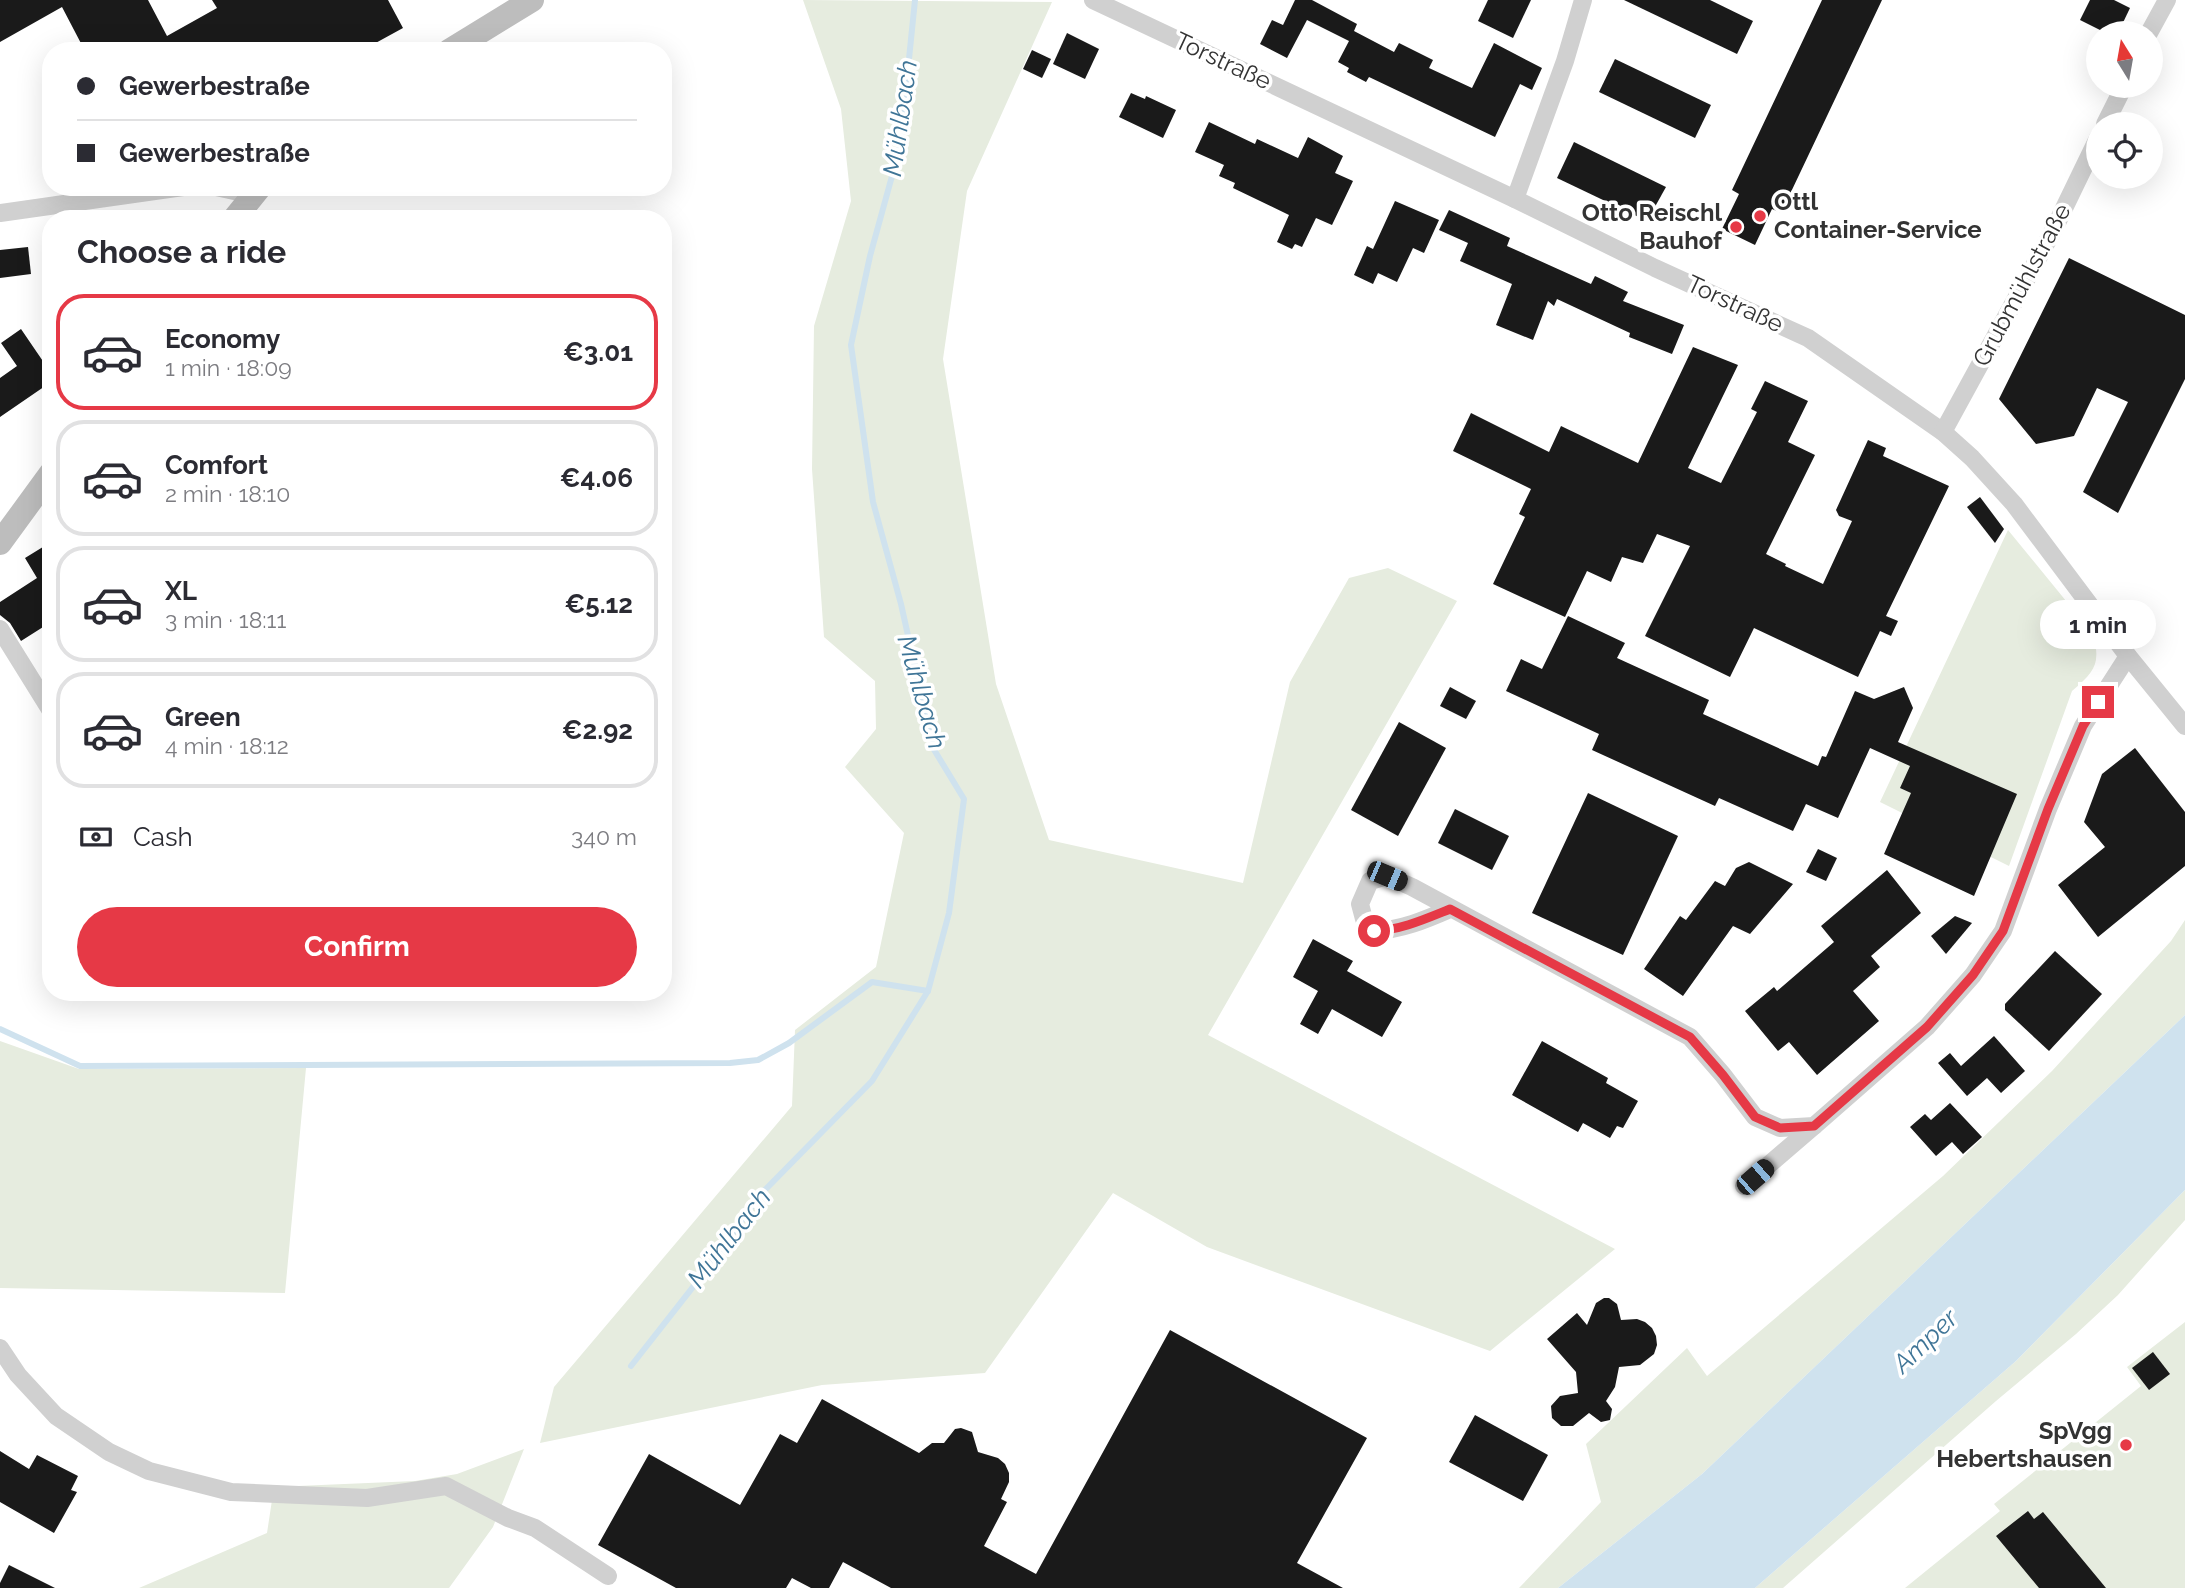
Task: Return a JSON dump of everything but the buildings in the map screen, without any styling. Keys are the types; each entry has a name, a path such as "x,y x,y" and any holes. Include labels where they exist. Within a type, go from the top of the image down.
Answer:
{"main road":[{"path":"464,42 532,0"},
{"path":"241,210 252,196"},
{"path":"0,543 42,485"}],"street":[{"name":"Torstraße","path":"1093,0 1655,268 1808,338 1943,432 1972,458 2014,504 2128,656 2185,726"},
{"path":"1515,199 1565,61 1583,0"},
{"path":"2156,21 2167,0"},
{"name":"Grubmühlstraße","path":"1943,432 2054,229 2086,163"},
{"path":"0,213 120,196"},
{"path":"0,629 42,697"},
{"path":"1744,1186 1927,1027 1973,975 2003,931 2048,809 2083,726 2128,656"},
{"path":"1450,909 1420,922 1391,930 1374,931 1364,919 1360,904 1370,881 1387,876 1412,887 1690,1037 1755,1117 1780,1128 1814,1126"},
{"path":"0,1348 18,1376 56,1416 110,1452 149,1471 231,1492 367,1498 446,1486 508,1518 535,1528 608,1576"}],"shaded area":[{"path":"803,0 1052,2 967,191 943,359 996,684 1049,840 1243,883 1290,682 1349,578 1388,568 1457,601 1208,1035 1615,1249 1490,1351 1207,1247 1113,1193 985,1373 822,1385 540,1443 554,1387 792,1106 795,1030 876,967 904,833 845,767 876,729 875,681 824,637 812,469 814,326 851,201 841,109"},
{"path":"2008,530 2093,634 2096,653 2091,672 2072,691 2009,866 1880,802"},
{"path":"2185,920 2185,1015 1702,1474 1558,1588 1519,1588 1601,1502 1586,1444 1687,1348 1707,1376 1943,1176 2052,1071 2171,941"},
{"path":"0,1041 79,1069 306,1068 285,1293 0,1288"},
{"path":"2185,1190 2185,1220 2118,1295 2076,1334 1783,1588 1755,1588 2016,1361"},
{"name":"SpVgg Hebertshausen","path":"2185,1322 2185,1588 1905,1588 2000,1511 1994,1504 2141,1386 2127,1367"},
{"path":"524,1449 493,1527 449,1588 139,1588 267,1533 274,1487 415,1481 457,1474"}],"water":[{"name":"Amper","path":"2185,1015 2185,1190 2016,1361 1755,1588 1558,1588 1702,1474"}],"waterway":[{"name":"Mühlbach","path":"631,1366 711,1264 759,1196 872,1081 928,991 949,913 964,799 933,748 901,604 873,502 851,345 870,256 900,147 915,0"},
{"path":"0,1029 80,1066 730,1063 758,1060 789,1043 872,982 928,991"}],"place":[{"name":"Ottl Container-Service","path":"1760,216"},
{"name":"Otto Reischl Bauhof","path":"1736,227"},
{"name":"SpVgg Hebertshausen","path":"2126,1445"}],"route":[{"path":"1374,931 1391,930 1420,922 1450,909 1690,1037 1755,1117 1780,1128 1814,1126 1927,1027 1973,975 2003,931 2048,809 2083,726 2098,702"}]}
